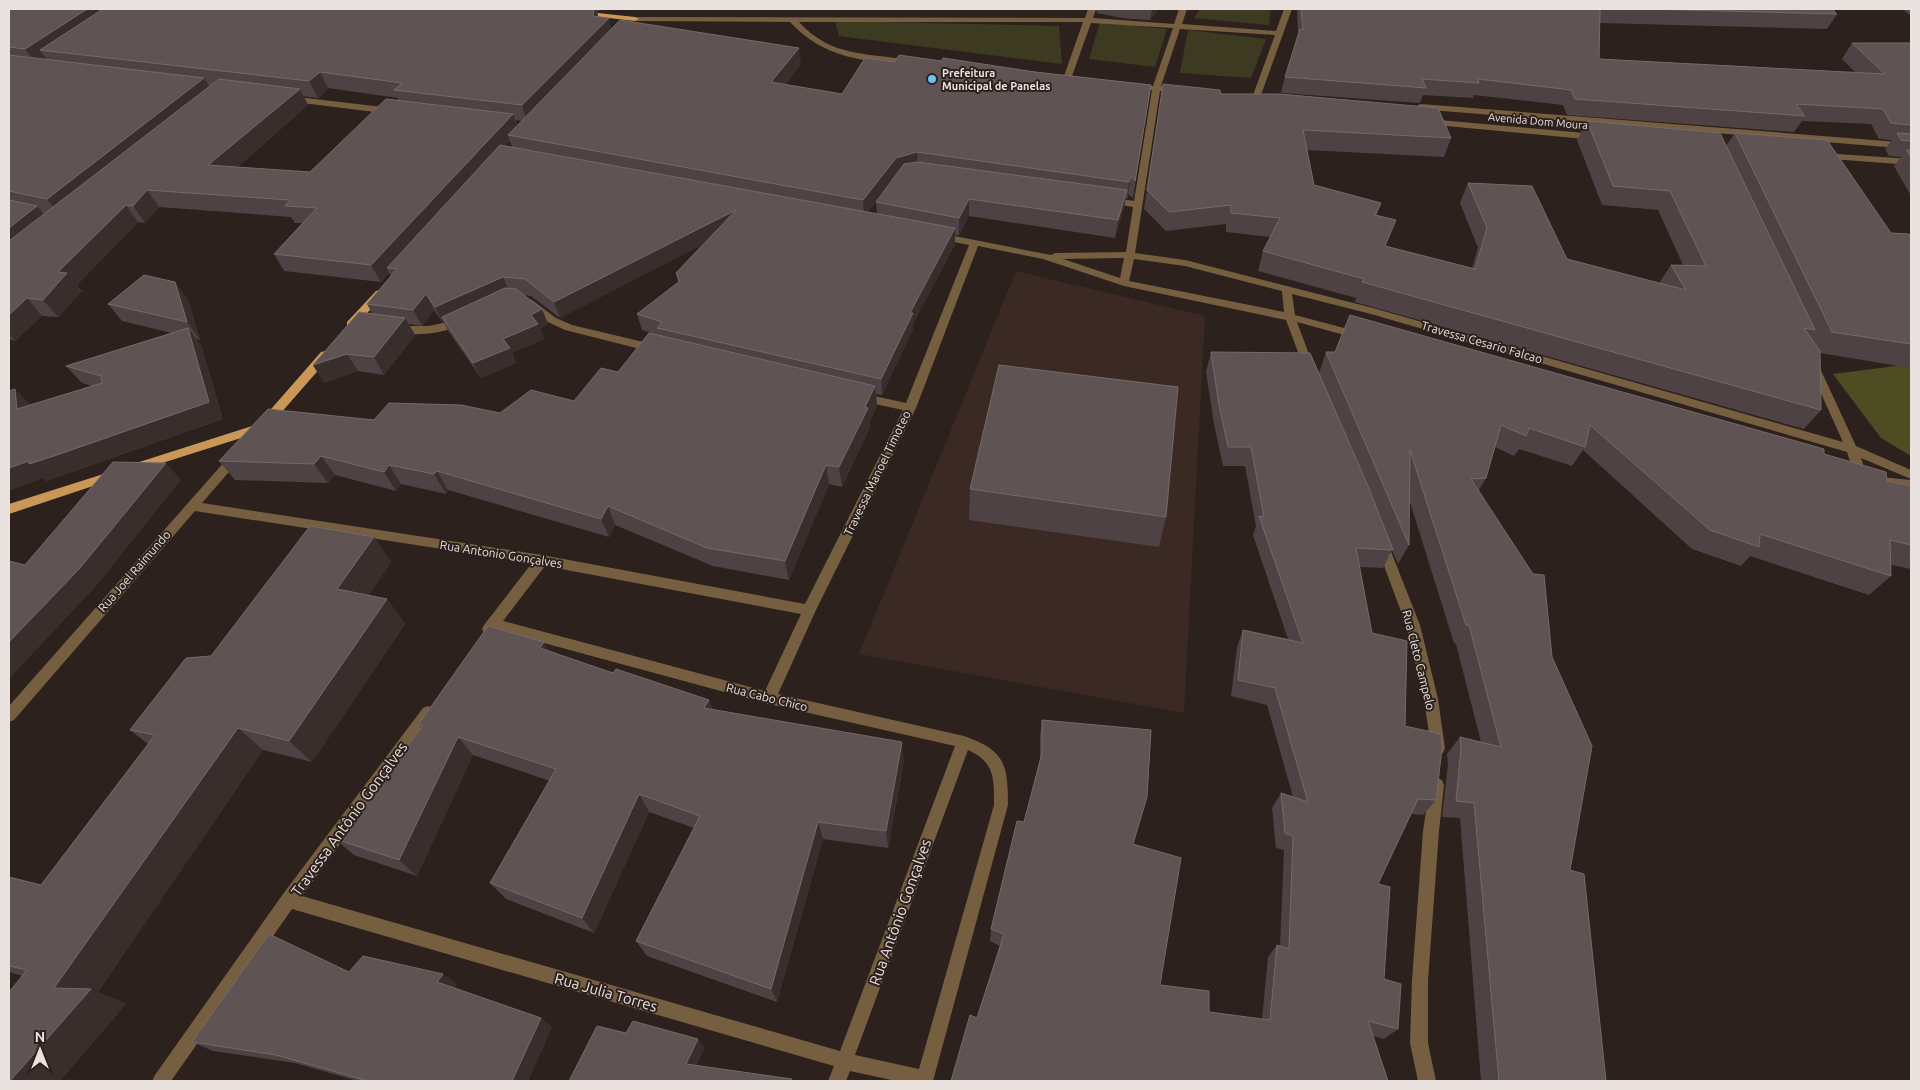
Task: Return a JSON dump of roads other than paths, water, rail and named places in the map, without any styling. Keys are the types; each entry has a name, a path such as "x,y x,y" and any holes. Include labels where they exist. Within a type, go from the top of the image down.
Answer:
{"main road":[{"path":"577,13 631,22"},
{"path":"350,326 386,286"},
{"path":"9,509 262,427 333,345"}],"street":[{"path":"631,22 643,9"},
{"path":"1068,76 1092,9"},
{"path":"1124,283 1156,89 1183,9"},
{"path":"1263,107 1249,105 1288,9"},
{"path":"631,22 792,19 1087,20 1176,28 1279,33"},
{"path":"792,19 803,34 824,48 843,54 878,60 916,63"},
{"path":"1059,75 1078,77"},
{"path":"1127,84 1184,92"},
{"path":"1253,95 1267,96"},
{"path":"284,99 401,112"},
{"name":"Avenida Dom Moura","path":"1412,106 1911,146"},
{"path":"1537,116 1540,132"},
{"name":"Avenida Dom Moura","path":"1422,121 1608,138"},
{"path":"1704,129 1710,142"},
{"path":"1878,143 1889,161"},
{"path":"1810,155 1911,162"},
{"path":"1099,199 1138,205"},
{"name":"Travessa Cesario Falcao","path":"926,234 1044,256 1124,283 1290,318 1372,339"},
{"name":"Travessa Manoel Timoteo","path":"769,698 809,610 910,408 975,242"},
{"name":"Travessa Cesario Falcao","path":"1044,256 1130,254 1185,263 1373,311 1852,449 1911,475"},
{"path":"1287,290 1290,318 1316,385"},
{"path":"518,298 526,298 552,320 569,328 669,352"},
{"path":"388,328 422,331 444,329 474,316"},
{"path":"350,326 370,325"},
{"path":"1811,361 1852,449 1857,478 1911,484"},
{"path":"852,394 910,408"},
{"name":"Rua Joel Raimundo","path":"9,716 190,506 262,427"},
{"name":"Rua Antonio Gonçalves","path":"190,506 542,560 809,610"},
{"name":"Rua Cleto Campelo","path":"1378,532 1413,625 1432,699 1439,769 1431,831 1420,980 1419,1043 1426,1081"},
{"path":"481,639 542,560"},
{"name":"Rua Cabo Chico","path":"493,624 769,698 964,742 986,752 995,764 1002,782 1001,805 924,1080"},
{"name":"Travessa Antônio Gonçalves","path":"161,1081 289,900 435,703"},
{"name":"Rua Antônio Gonçalves","path":"837,1081 964,742"},
{"name":"Rua Julia Torres","path":"289,900 845,1061 924,1080"}],"place":[{"name":"Prefeitura Municipal de Panelas","path":"932,79"}]}
